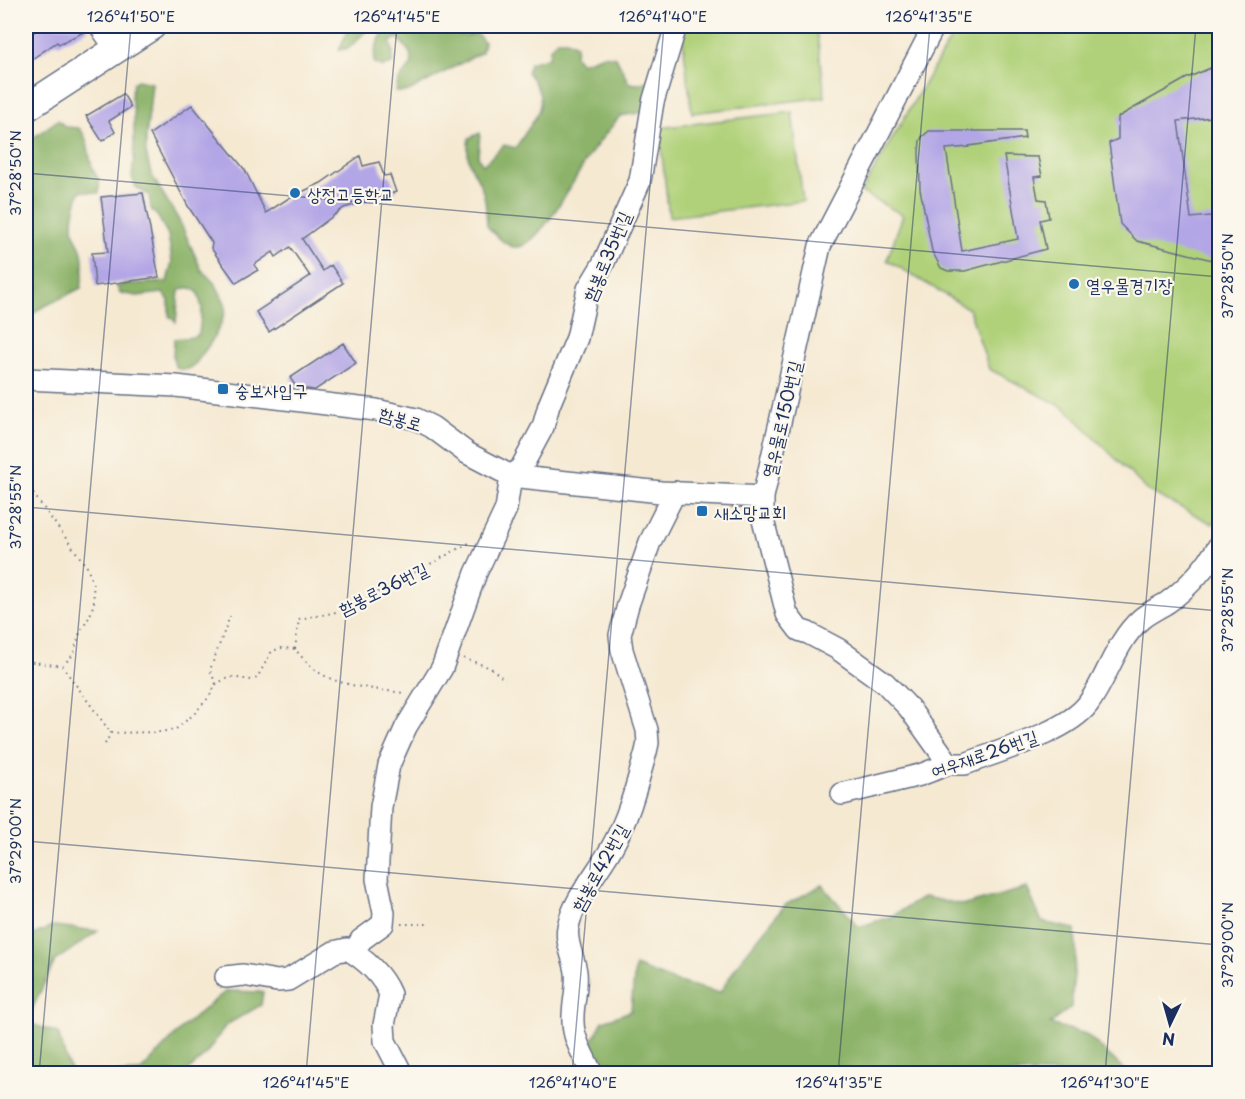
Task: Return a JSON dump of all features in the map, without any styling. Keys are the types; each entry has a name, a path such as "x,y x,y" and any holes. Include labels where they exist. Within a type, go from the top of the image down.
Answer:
{"main road":[{"path":"26,108 152,26"}],"street":[{"path":"100,26 116,49"},
{"name":"함봉로35번길","path":"511,476 521,468 543,427 549,405 576,338 588,288 603,264 639,181 653,102 676,26"},
{"name":"열우물로150번길","path":"934,26 820,246 763,497 763,520 787,614 799,630 838,649 885,682 909,708 949,764"},
{"name":"함봉로","path":"26,379 176,386 376,410 416,420 432,427 467,453 511,476 661,492 763,497"},
{"path":"354,953 361,940 383,924 384,914 377,879 381,807 389,765 406,727 442,668 476,573 506,509 511,476"},
{"name":"함봉로42번길","path":"592,1074 575,1033 573,1022 578,984 567,937 568,926 573,912 627,818 646,752 647,730 622,650 620,635 650,542 675,492"},
{"name":"여우재로26번길","path":"842,794 920,775 949,764 965,764 1058,727 1080,714 1089,703 1122,641 1141,619 1170,600 1195,579 1220,544"},
{"path":"226,977 243,975 278,981 288,980 334,952 347,950 354,953 379,974 390,994 384,1025 385,1041 402,1074"}],"path":[{"path":"26,484 87,567 93,584 94,602 90,616 80,632 73,655 63,666"},
{"name":"함봉로36번길","path":"295,650 299,619 333,613 358,603 464,545 492,538"},
{"path":"216,684 210,670 230,616"},
{"path":"111,733 160,732 177,729 209,697 216,684 231,677 251,680 257,678 272,651 282,648 295,650 305,663 328,678 378,690 426,695"},
{"path":"449,649 471,662 490,668 505,680"},
{"path":"26,661 63,666 111,733"},
{"path":"105,744 111,733"},
{"path":"383,924 431,924"}],"green space":[{"path":"336,26 371,26 349,48 339,50 347,32"},
{"path":"388,26 456,26 455,32 464,36 477,34 484,42 482,52 415,88 406,92 396,92 398,81 412,64 410,53 398,37 390,42 393,51 392,64 383,67 374,63 378,43"},
{"path":"681,26 816,26 825,97 692,113"},
{"name":"열우물경기장","path":"958,26 1219,26 1220,513 1213,524 1148,491 1065,408 989,369 969,309 887,260 903,215 861,192"},
{"path":"558,40 567,40 576,45 575,56 581,63 604,55 616,57 629,83 638,84 647,81 657,89 651,111 620,116 593,151 546,224 536,236 516,247 508,245 487,226 484,196 469,162 469,138 480,133 478,156 483,165 504,145 516,148 534,119 540,103 535,84 527,72 530,63 549,57 550,48"},
{"path":"137,80 152,83 146,139 146,153 151,174 180,222 201,269 216,285 225,303 225,312 220,326 196,363 188,369 179,369 175,366 174,339 199,334 202,308 198,293 189,288 179,291 176,322 169,316 169,300 163,293 137,296 120,293 117,287 126,284 167,282 172,262 168,235 151,209 149,195 136,187 132,177 134,113 131,98 133,83"},
{"path":"792,112 803,201 669,217 659,128"},
{"path":"58,120 66,127 79,128 83,134 92,166 99,180 99,193 80,191 74,212 74,233 82,251 81,288 39,309 26,320 26,143"},
{"path":"822,885 859,927 892,916 924,897 965,905 1027,888 1042,922 1075,929 1076,952 1071,1007 1050,1024 1086,1034 1128,1073 604,1073 590,1045 603,1021 631,1011 635,966 674,981 720,993 739,962 785,905"},
{"path":"54,926 98,931 55,961 26,1022 26,938"},
{"path":"226,991 263,992 261,1005 226,1025 206,1054 186,1073 114,1073 140,1072 184,1026"},
{"path":"26,1022 58,1033 68,1065 74,1073 26,1073"}],"building":[{"path":"43,26 87,26 88,30 59,44 57,42 26,63 26,37"},
{"path":"1220,64 1220,116 1178,121 1191,218 1220,215 1220,262 1137,241 1120,224 1109,143 1118,139 1118,117 1187,78"},
{"path":"123,94 131,107 109,121 115,132 102,141 86,116"},
{"path":"192,105 245,170 266,213 289,198 321,183 360,156 363,166 379,162 384,176 390,175 396,192 344,208 302,239 323,271 331,265 343,283 269,332 256,312 310,276 290,247 276,257 273,252 254,265 258,270 236,283 211,248 212,243 188,206 150,134"},
{"path":"929,131 1024,131 1025,138 946,149 962,251 1018,239 1004,156 1038,157 1042,176 1034,177 1038,199 1046,200 1049,218 1040,220 1046,249 965,271 948,271 941,268 932,251 920,189 920,141"},
{"path":"143,193 159,277 95,286 92,253 108,252 101,197"},
{"path":"343,343 356,363 315,390 297,388 290,378"}],"place":[{"name":"상정고등학교","path":"295,193"},
{"name":"열우물경기장","path":"1074,284"},
{"name":"숭보사입구","path":"223,389"},
{"name":"새소망교회","path":"702,511"}]}
